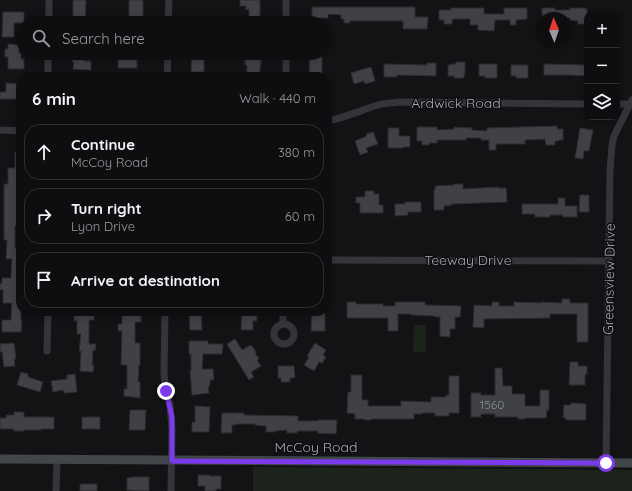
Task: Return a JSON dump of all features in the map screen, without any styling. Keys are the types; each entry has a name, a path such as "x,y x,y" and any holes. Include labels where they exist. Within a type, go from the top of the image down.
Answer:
{"main road":[{"name":"McCoy Road","path":"0,459 632,463"}],"street":[{"path":"49,0 49,16"},
{"path":"168,16 169,0"},
{"path":"286,0 286,16"},
{"path":"48,60 48,72"},
{"path":"167,72 168,60"},
{"path":"286,60 286,72"},
{"path":"620,104 631,102"},
{"name":"Greensview Drive","path":"606,463 610,171 614,136 631,102"},
{"name":"Ardwick Road","path":"332,120 378,105 393,103 584,104"},
{"path":"0,130 16,131"},
{"name":"Teeway Drive","path":"332,260 609,261"},
{"path":"47,351 48,316"},
{"path":"164,316 164,374 172,417 171,491"},
{"path":"283,316 283,324"},
{"path":"56,491 57,460"}],"shaded area":[{"path":"414,325 426,325 426,352 413,352"},
{"path":"253,467 632,470 632,491 253,491"}],"building":[{"path":"73,0 86,0 85,16 73,16"},
{"path":"129,0 143,0 143,16 129,16"},
{"path":"240,0 260,0 260,16 249,16 249,9 246,10 246,6 240,6"},
{"path":"312,7 415,7 415,17 428,17 427,29 403,29 403,21 350,21 350,23 344,23 344,19 341,19 341,15 328,14 328,16 312,16"},
{"path":"451,8 484,8 484,14 504,14 504,8 527,8 527,19 516,20 516,25 510,25 510,20 495,20 494,31 478,30 478,25 470,25 470,19 453,19 452,24 444,24 444,20 439,20 439,10 451,10"},
{"path":"542,8 555,8 555,10 570,10 570,8 587,9 587,12 584,12 584,24 578,24 578,21 572,20 572,12 542,12"},
{"path":"3,12 24,12 24,16 16,16 16,23 14,23 14,37 2,37"},
{"path":"8,44 16,45 16,60 24,60 24,69 8,69 8,57 5,57 5,49 8,49"},
{"path":"72,60 91,61 91,70 73,69 74,62 72,62"},
{"path":"118,60 137,60 137,68 118,68"},
{"path":"192,60 204,60 204,72 191,72"},
{"path":"245,60 261,60 260,72 247,72 247,65 245,65"},
{"path":"310,60 322,60 322,72 309,72"},
{"path":"456,62 465,62 464,78 454,78 454,76 448,76 448,65 456,64"},
{"path":"427,63 436,63 436,76 397,75 397,77 384,77 384,64 427,65"},
{"path":"479,64 497,64 497,78 485,78 485,76 479,76"},
{"path":"544,64 584,65 584,76 544,75"},
{"path":"511,65 528,65 528,78 516,78 516,76 511,76"},
{"path":"371,67 375,81 365,84 364,81 354,84 351,73"},
{"path":"6,83 16,84 16,99 0,99 0,92 6,92"},
{"path":"557,126 557,129 563,129 563,140 555,141 555,145 546,145 545,139 525,140 525,144 496,144 496,150 489,150 489,140 481,140 481,138 466,138 466,140 437,140 437,143 429,143 429,145 422,145 422,141 417,141 417,127 437,127 437,130 454,129 454,127 472,128 472,130 487,131 487,128"},
{"path":"388,128 399,128 399,136 410,136 410,147 388,148"},
{"path":"580,128 593,130 589,151 584,151 583,159 575,158"},
{"path":"373,132 378,144 366,148 368,152 360,155 355,141 367,136 366,134"},
{"path":"16,152 16,316 21,316 22,321 21,332 2,332 2,320 11,320 12,303 3,303 3,290 0,290 2,278 11,278 12,259 6,259 7,240 4,240 4,184 8,184 8,168 15,168"},
{"path":"463,184 463,189 506,188 507,202 451,204 452,205 444,206 444,210 434,210 435,186"},
{"path":"365,191 374,191 374,194 379,194 379,205 383,205 383,213 360,213 360,203 356,203 356,197 365,197"},
{"path":"580,195 589,195 589,212 579,212"},
{"path":"558,198 565,198 565,206 577,206 577,217 550,215 550,217 535,217 535,214 522,214 522,204 558,204"},
{"path":"405,202 421,202 421,212 408,212 408,215 395,216 395,204 405,204"},
{"path":"562,299 570,299 570,303 588,303 588,342 577,342 577,314 550,314 550,318 484,319 484,328 473,327 474,305 492,306 492,302 499,302 499,306 514,306 514,302 562,303"},
{"path":"347,302 356,302 356,304 383,304 383,306 395,306 395,302 425,302 425,305 461,306 460,317 455,317 455,329 450,329 450,337 440,336 440,317 398,314 398,331 388,331 388,318 347,318"},
{"path":"74,316 94,316 94,320 89,320 89,344 96,344 95,351 93,350 93,372 80,371 81,351 79,351 81,334 77,334 77,320 74,321"},
{"path":"122,316 141,316 141,322 135,322 135,343 140,343 138,382 140,382 140,398 124,396 124,389 127,389 127,365 121,365 122,331 118,331 118,324 122,324"},
{"path":"189,316 201,316 202,330 190,330"},
{"path":"242,316 257,316 257,321 253,321 253,330 241,330"},
{"path":"312,316 325,316 325,331 311,331"},
{"path":"235,339 242,350 251,345 259,359 257,360 261,366 251,372 254,377 249,380 227,344"},
{"path":"189,341 208,341 208,344 223,344 222,354 203,354 202,369 213,369 214,380 210,380 210,386 208,386 209,393 192,395 190,371 191,354 189,354"},
{"path":"14,343 16,359 14,359 15,366 4,367 2,352 0,352 0,344"},
{"path":"315,343 326,350 323,355 326,357 322,363 319,362 314,371 304,365 309,357 307,356"},
{"path":"570,362 578,362 578,366 587,366 585,385 569,385"},
{"path":"278,366 294,366 295,378 290,378 290,382 281,382 281,378 278,378"},
{"path":"495,368 502,368 503,386 512,386 512,394 525,394 525,406 540,406 540,390 549,390 549,410 547,410 546,418 518,419 518,417 495,417 495,414 481,414 481,417 471,417 471,393 495,395"},
{"path":"21,372 28,374 28,377 43,382 40,392 17,385"},
{"path":"75,374 77,392 64,393 63,390 53,392 51,381 67,379 67,375"},
{"path":"351,375 362,375 362,400 368,400 368,406 401,406 401,401 431,402 431,397 446,397 446,395 449,395 449,376 459,376 459,413 449,413 449,416 435,416 435,413 414,414 414,419 355,419 355,414 347,413 348,392 351,392"},
{"path":"571,403 586,404 586,420 566,420 566,418 563,418 564,405 571,405"},
{"path":"195,406 210,407 209,432 192,432 192,422 195,422"},
{"path":"130,410 146,410 145,430 129,430"},
{"path":"14,412 24,412 24,417 54,417 54,429 14,431 14,429 0,429 0,418 6,418 6,415 14,415"},
{"path":"222,413 298,416 298,421 337,420 336,434 317,433 318,431 297,431 297,433 287,433 287,430 266,432 266,426 255,424 232,425 232,433 221,433"},
{"path":"82,417 100,417 100,429 82,429"},
{"path":"198,475 221,476 221,489 216,489 216,491 205,491 205,486 198,486"},
{"path":"149,477 149,491 127,490 127,478"},
{"path":"80,484 97,484 97,491 80,491"}],"route":[{"path":"166,391 172,417 172,461 606,463"}]}
